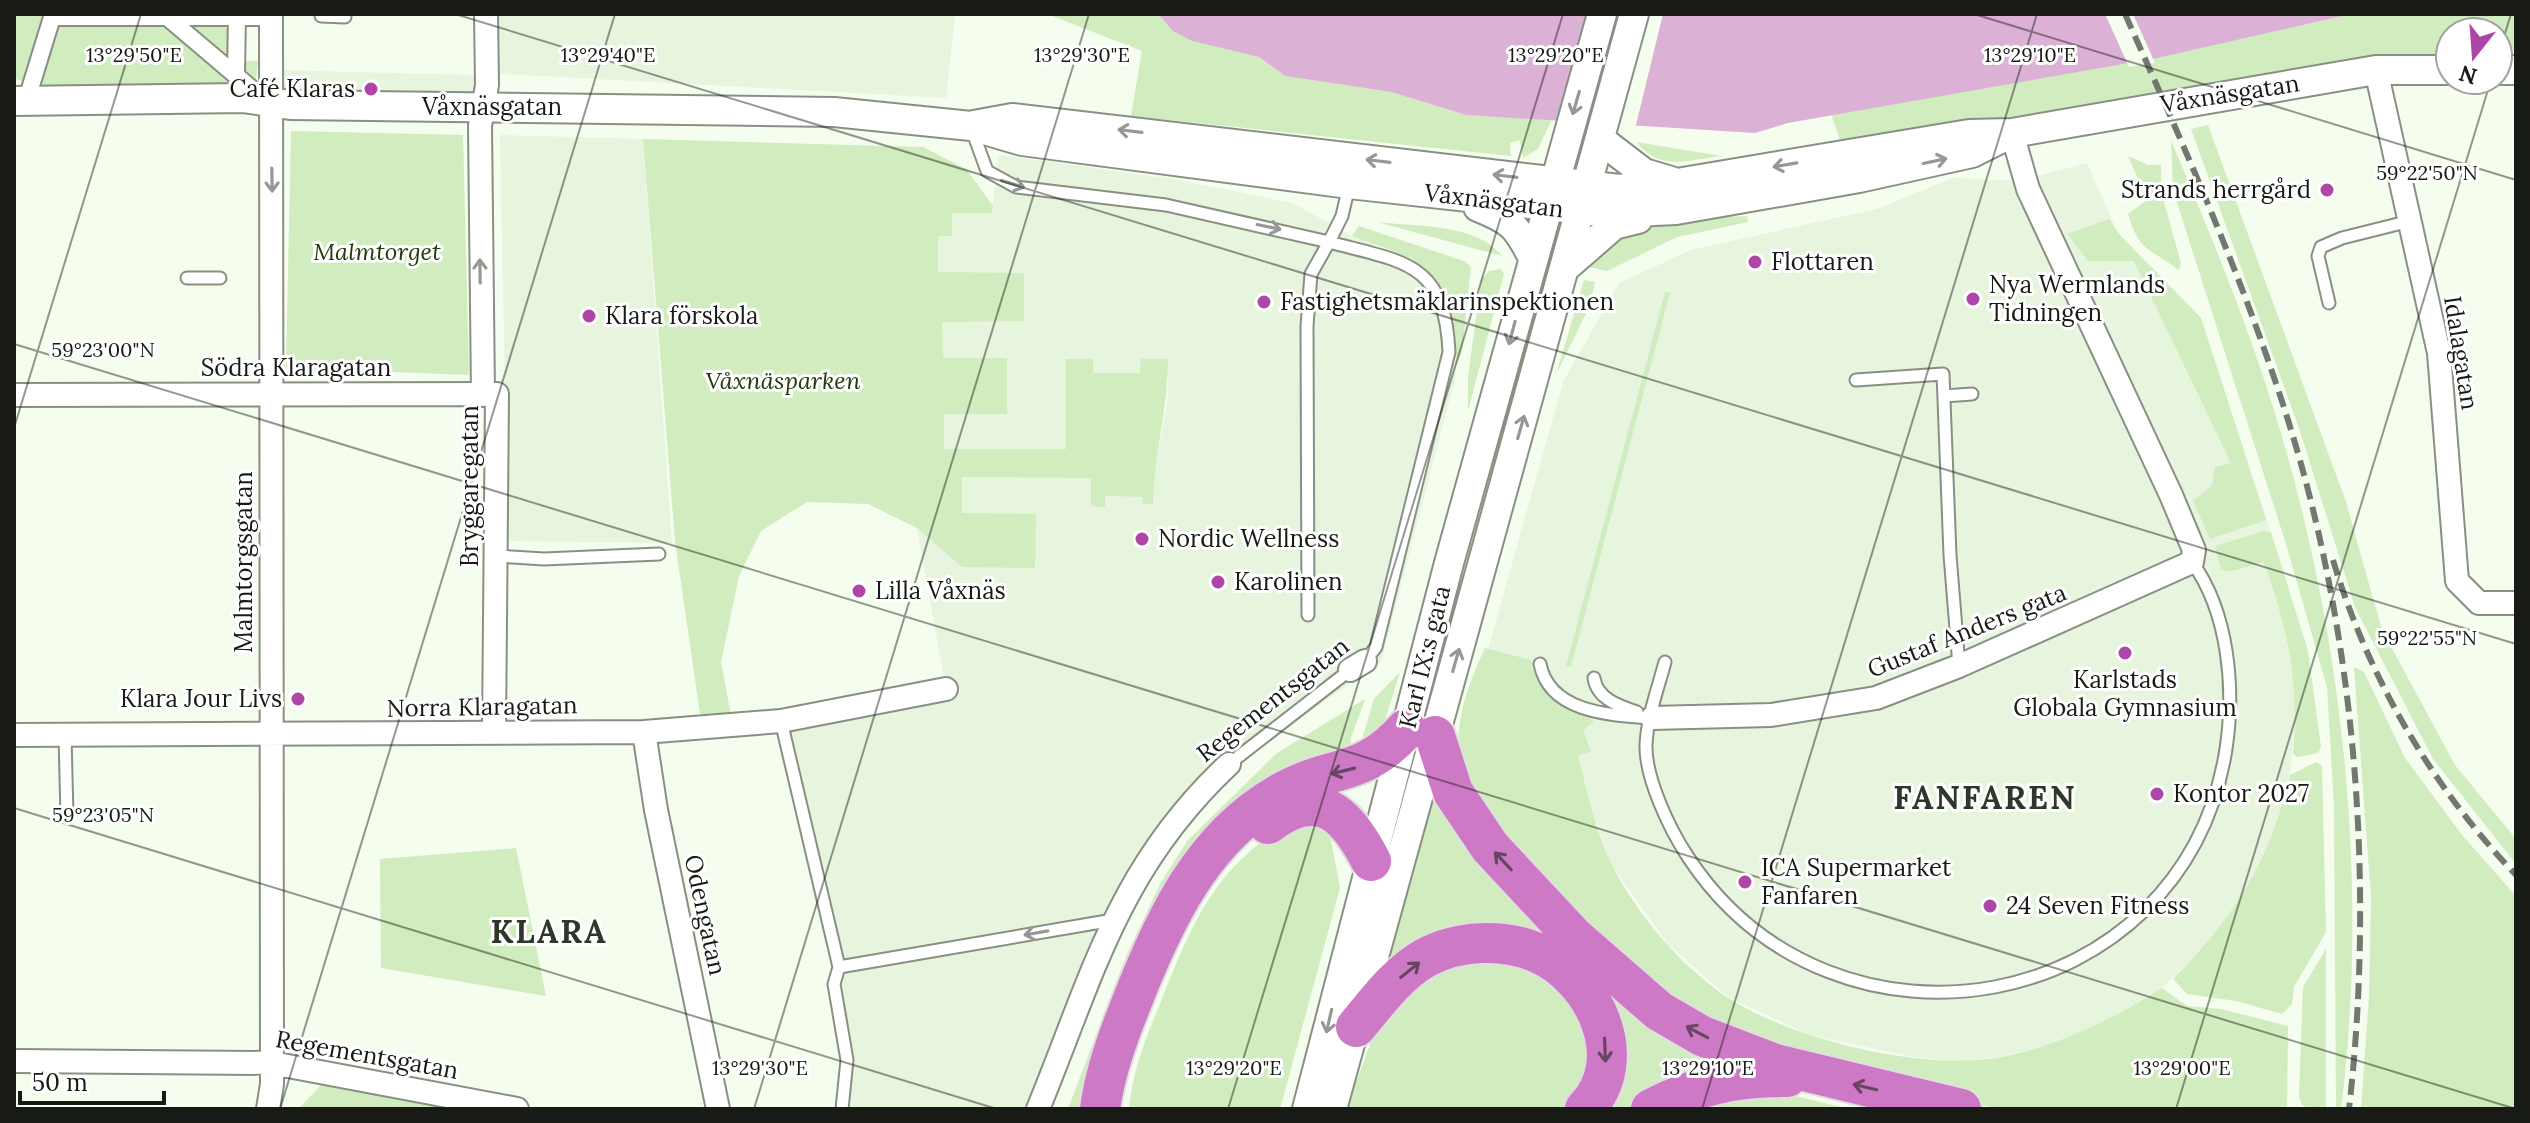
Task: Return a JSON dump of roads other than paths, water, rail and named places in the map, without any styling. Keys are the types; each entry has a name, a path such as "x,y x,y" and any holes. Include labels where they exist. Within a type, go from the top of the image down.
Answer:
{"highway":[{"path":"1100,1109 1108,1069 1161,930 1205,861 1276,796 1315,778 1370,762 1420,732 1453,792 1490,847 1573,936 1659,1011 1702,1036 1823,1078 1961,1109"},
{"path":"1120,1109 1131,1057 1180,931 1209,885 1243,848 1284,814 1307,806 1320,806 1344,818 1371,861"},
{"path":"1356,1027 1404,974 1442,950 1489,943 1537,953 1579,984 1600,1020 1606,1040 1604,1076 1585,1109"},
{"path":"1651,1109 1705,1085 1730,1079 1823,1078"}],"street":[{"name":"Bryggaregatan","path":"486,14 487,85 482,107 482,349 483,395 497,394 498,556 494,733"},
{"name":"Karl IX:s gata","path":"1332,1109 1356,1027 1420,732 1533,258 1602,14"},
{"name":"Karl IX:s gata","path":"1307,1109 1371,861 1420,732 1566,266 1634,14"},
{"path":"22,95 53,15 273,16"},
{"path":"236,74 237,16"},
{"name":"Malmtorgsgatan","path":"268,1109 272,1063 267,277 273,16"},
{"path":"167,17 270,102"},
{"name":"Våxnäsgatan","path":"971,126 1012,118 1584,199 1677,196 1859,178 1958,156 2012,133 2376,70 2434,70"},
{"name":"Idalagatan","path":"2376,70 2439,353 2449,441 2457,581 2479,603 2516,603"},
{"name":"Våxnäsgatan","path":"22,95 834,112 971,126 1022,141 1451,196 1550,195"},
{"path":"2012,133 2028,189 2171,495 2194,550 2192,562"},
{"path":"1601,140 1677,196"},
{"path":"1451,196 1507,219 1520,231 1533,258"},
{"path":"1566,266 1614,225 1677,196"},
{"name":"Södra Klaragatan","path":"14,395 483,395"},
{"name":"Gustaf Anders gata","path":"1652,718 1771,715 1861,701 1959,666 2192,562"},
{"name":"Norra Klaragatan","path":"14,735 644,732 781,721 946,689"},
{"name":"Odengatan","path":"644,732 656,810 718,1109"},
{"name":"Regementsgatan","path":"1038,1109 1113,920 1153,848 1193,798 1229,764"},
{"name":"Regementsgatan","path":"14,1061 272,1063 517,1109"}],"lane":[{"path":"321,16 345,17"},
{"name":"Regementsgatan","path":"971,126 978,154 987,171 1016,187 1166,205 1329,242 1401,261 1419,271 1433,287 1448,327 1445,376 1376,647 1358,666 1229,764"},
{"path":"1308,615 1307,326 1311,274 1342,216 1349,184"},
{"path":"2329,303 2318,256 2321,247 2342,238 2373,233 2410,221"},
{"path":"187,278 220,278"},
{"path":"1856,380 1943,374 1950,555 1959,666"},
{"path":"1944,396 1972,394"},
{"path":"498,556 544,559 659,554"},
{"path":"1665,662 1646,745 1648,756 1663,809 1675,835 1714,894 1765,939 1825,972 1897,992 1967,993 2013,984 2080,957 2119,931 2168,881 2205,820 2225,756 2229,688 2215,610 2192,562"},
{"path":"1540,664 1552,688 1595,714 1652,718"},
{"path":"1594,678 1598,690 1610,701 1652,718"},
{"path":"781,721 839,967 834,984 847,1060 842,1109"},
{"path":"65,736 67,816"},
{"path":"839,967 1113,920"}],"railway":[{"path":"2125,14 2212,213 2270,365 2311,500 2329,585 2344,672 2354,760 2359,848 2357,1023 2349,1109"},
{"path":"2333,560 2365,646 2406,728 2457,805 2516,875"}],"place":[{"name":"Café Klaras","path":"371,89"},
{"name":"Strands herrgård","path":"2327,190"},
{"name":"Flottaren","path":"1755,262"},
{"name":"Nya Wermlands Tidningen","path":"1973,299"},
{"name":"Fastighetsmäklarinspektionen","path":"1264,302"},
{"name":"Klara förskola","path":"589,316"},
{"name":"Nordic Wellness","path":"1142,539"},
{"name":"Karolinen","path":"1218,582"},
{"name":"Lilla Våxnäs","path":"859,591"},
{"name":"Karlstads Globala Gymnasium","path":"2125,653"},
{"name":"Klara Jour Livs","path":"298,699"},
{"name":"Kontor 2027","path":"2157,794"},
{"name":"ICA Supermarket Fanfaren","path":"1745,882"},
{"name":"24 Seven Fitness","path":"1990,906"}],"district":[{"name":"FANFAREN","path":"1985,798"},
{"name":"KLARA","path":"549,932"}],"park label":[{"name":"Malmtorget","path":"377,252"},
{"name":"Våxnäsparken","path":"783,381"}]}
